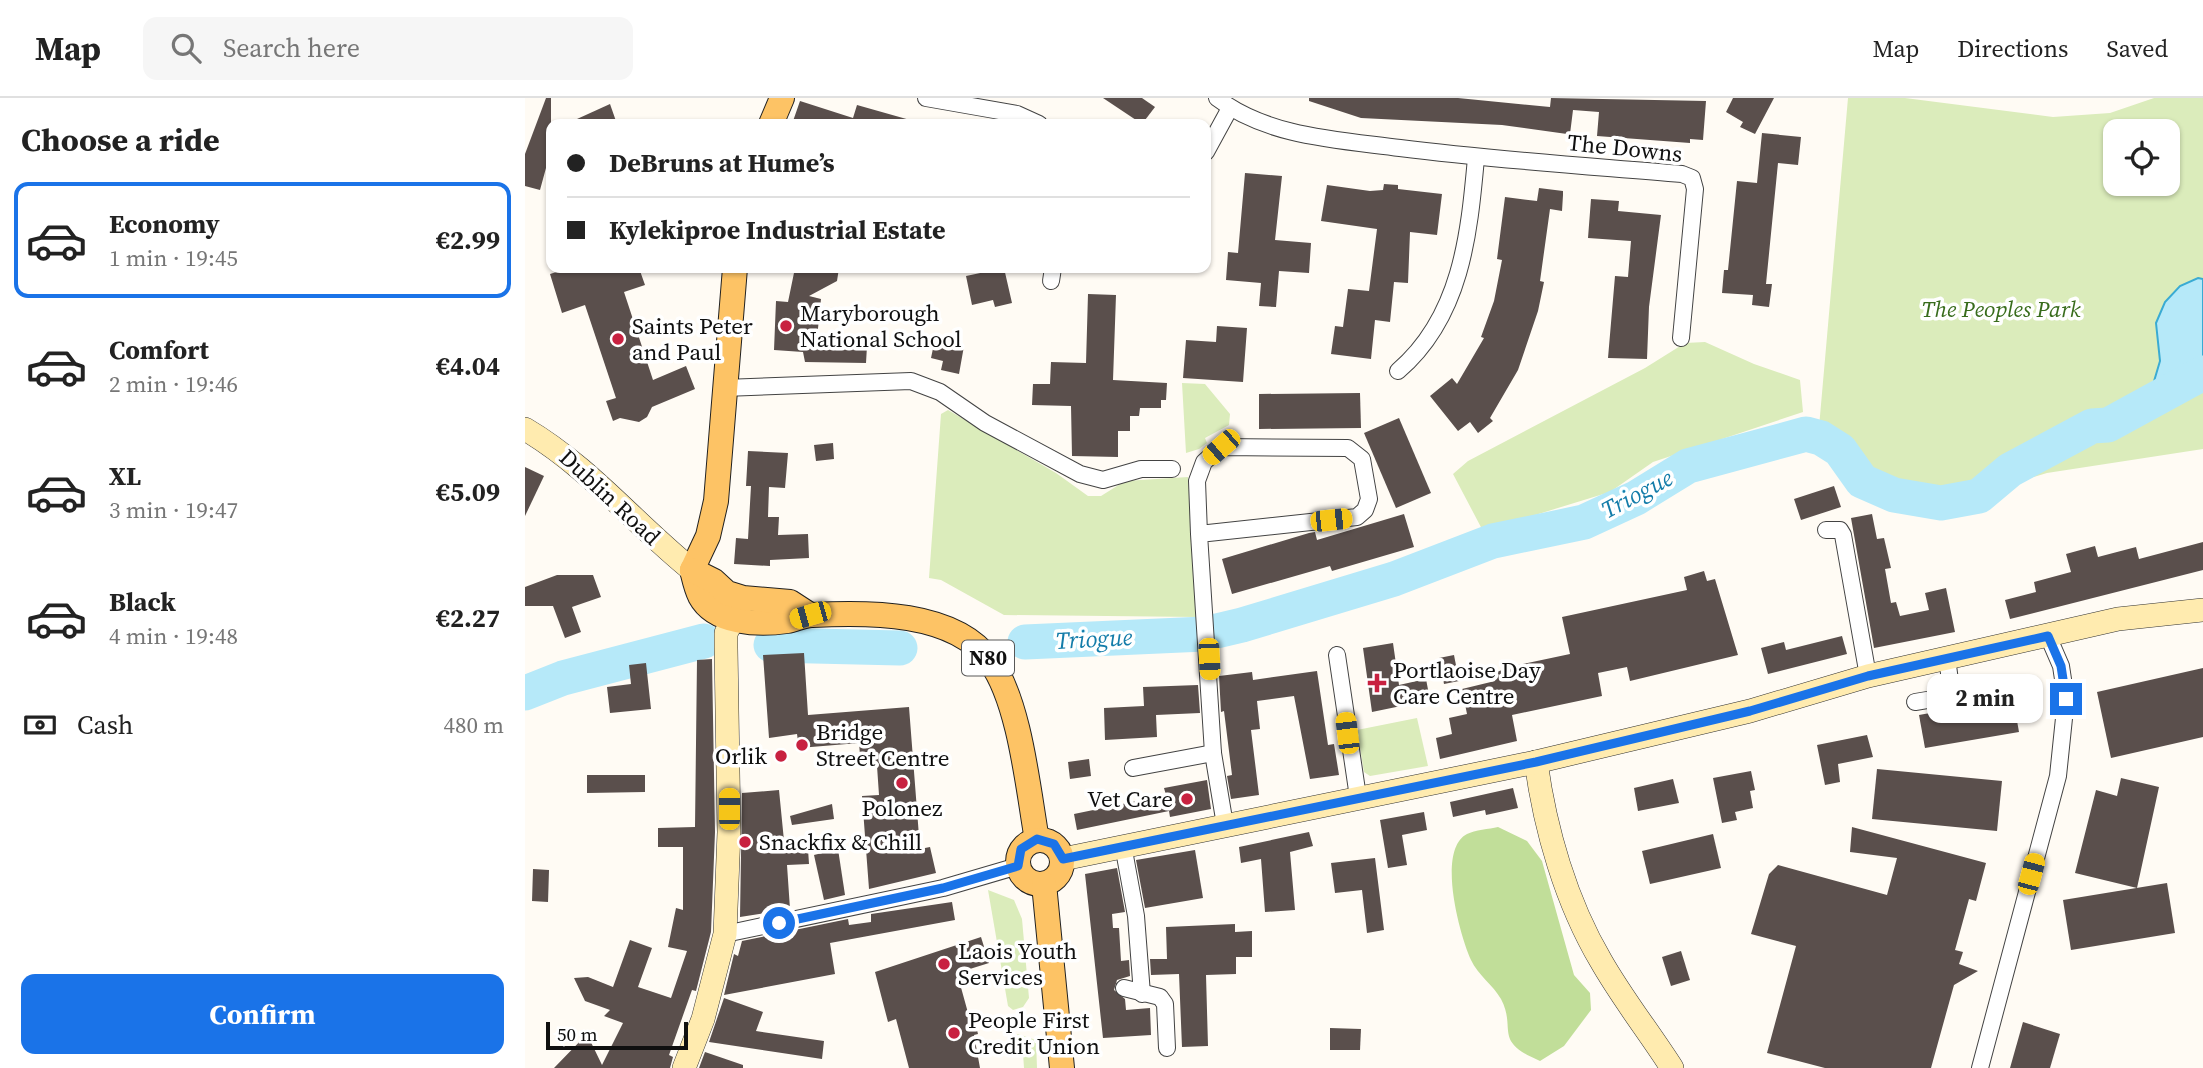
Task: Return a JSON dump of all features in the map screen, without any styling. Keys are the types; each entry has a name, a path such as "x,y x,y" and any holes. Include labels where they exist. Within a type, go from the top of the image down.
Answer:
{"main road":[{"path":"773,119 782,98"},
{"path":"684,1068 703,1018 725,934 729,832 728,634 715,611 700,597 692,570 708,536 716,501 735,273"},
{"name":"Dublin Road","path":"525,429 559,449 647,534 692,570"},
{"name":"N80","path":"692,570 714,581 727,593 743,598 790,602 810,615"},
{"path":"1063,859 1536,762 1750,711 1868,676 2118,618 2201,606"},
{"name":"N80","path":"728,634 810,615 918,619 946,627 978,648 990,660 1006,691 1037,839"},
{"path":"1536,762 1542,800 1576,912 1599,959 1672,1068"},
{"path":"1037,839 1054,844 1063,859 1058,876 1044,884 1028,881 1018,866 1021,849 1037,839"},
{"path":"1044,884 1062,1068"}],"street":[{"path":"926,98 1017,114 1028,119"},
{"name":"The Downs","path":"1211,138 1224,103 1303,134 1476,158 1682,174 1692,178 1695,189 1681,338"},
{"path":"1398,370 1427,342 1457,283 1471,217 1476,158"},
{"path":"724,388 911,381 940,392 985,423 1080,474 1103,480 1141,469 1172,469"},
{"path":"1199,534 1357,517 1366,510 1369,499 1362,459 1348,448 1333,446 1221,447 1204,462 1197,481 1199,534 1213,753 1225,825"},
{"path":"1826,530 1840,530 1843,535 1868,676"},
{"path":"1980,1068 2058,776 2066,699 2061,666 2048,636"},
{"path":"1337,655 1358,797"},
{"path":"1947,658 1952,696"},
{"path":"1915,702 2010,686"},
{"path":"1133,768 1213,753"},
{"path":"1123,845 1136,916 1142,994"},
{"path":"725,934 943,888 1018,866"},
{"path":"1124,988 1160,997 1165,1004 1167,1048"}],"green space":[{"name":"The Peoples Park","path":"1848,98 1905,98 2053,117 2110,113 2154,98 2203,98 2203,449 2047,473 2000,487 1980,501 1940,509 1882,504 1851,482 1817,450"},
{"path":"1705,342 1754,364 1800,380 1803,412 1653,462 1610,492 1483,531 1453,474 1468,461 1645,368 1685,343"},
{"path":"1182,383 1205,384 1230,414 1229,425 1205,438 1207,443 1199,449 1186,453"},
{"path":"948,410 1056,473 1088,496 1101,496 1125,481 1188,477 1198,617 1004,615 941,580 929,578 941,414"},
{"path":"1417,718 1428,766 1370,776 1364,772 1357,730"},
{"path":"1498,827 1527,841 1542,861 1574,975 1590,993 1591,1010 1564,1046 1540,1061 1525,1054 1511,1041 1501,999 1471,960 1461,932 1453,894 1453,857 1458,843 1467,834"},
{"path":"988,890 1014,900 1022,919 1029,998 1023,1007 1013,1010 1008,1006"},
{"path":"1018,1034 1036,1040 1037,1068 1024,1068 1023,1053 1008,1054 1010,1041"}],"water":[{"path":"2198,278 2203,279 2203,373 2197,373 2147,405 2160,361 2156,323 2165,302 2180,286"}],"building":[{"path":"546,98 551,98 551,119 546,119 546,168 540,190 525,186 525,154"},
{"path":"1103,98 1142,98 1155,107 1146,119 1134,119"},
{"path":"1309,98 1458,98 1550,107 1551,98 1706,101 1703,140 1690,139 1690,143 1597,136 1599,112 1573,110 1570,134 1567,134 1502,125 1361,118 1309,101"},
{"path":"1733,98 1774,98 1755,134 1740,127 1743,122 1726,112"},
{"path":"800,101 853,118 857,105 906,119 794,119"},
{"path":"610,104 615,119 577,119"},
{"path":"1762,133 1801,137 1798,165 1778,163 1766,284 1772,284 1769,307 1752,305 1753,295 1722,293 1724,270 1728,270 1737,181 1757,183"},
{"path":"1245,173 1282,176 1275,240 1311,243 1309,273 1279,271 1276,307 1259,306 1261,283 1226,280 1228,252 1238,253"},
{"path":"1384,184 1398,185 1398,189 1442,194 1437,235 1410,232 1408,283 1394,282 1390,322 1375,320 1371,359 1331,354 1335,326 1343,327 1348,289 1369,291 1377,229 1321,221 1327,185 1370,191 1383,190"},
{"path":"1539,188 1563,191 1563,195 1562,211 1550,209 1540,281 1544,282 1538,311 1518,370 1490,418 1493,421 1478,433 1470,422 1458,431 1430,396 1452,378 1457,384 1484,338 1481,337 1494,301 1502,260 1497,259 1505,197 1537,201"},
{"path":"1591,199 1619,201 1618,211 1661,215 1649,307 1647,359 1608,358 1615,276 1628,277 1631,241 1588,238"},
{"name":"Saints Peter and Paul","path":"641,273 645,285 624,292 653,380 686,366 695,389 652,407 647,417 639,422 620,418 613,421 606,401 616,398 585,305 562,313 550,274"},
{"path":"794,273 838,273 837,281 809,296 821,299 817,338 837,339 837,344 867,346 866,363 805,362 803,352 774,350 776,301 788,302"},
{"path":"1005,273 1012,303 995,307 993,300 972,305 966,276"},
{"path":"1088,294 1116,295 1113,380 1167,383 1166,400 1161,400 1161,408 1140,408 1139,416 1130,416 1130,431 1118,431 1118,457 1072,456 1071,406 1032,405 1033,384 1050,384 1051,362 1086,363"},
{"path":"1217,326 1247,328 1243,382 1183,378 1186,340 1216,342"},
{"path":"935,339 964,346 959,374 941,370 943,361 931,358"},
{"path":"1360,393 1361,428 1259,429 1259,394"},
{"path":"1399,418 1431,493 1396,508 1364,433"},
{"path":"833,443 834,459 816,461 814,445"},
{"path":"748,451 788,453 785,488 769,487 768,517 779,517 778,535 808,534 809,558 770,560 770,566 734,564 736,538 748,539 751,486 746,486"},
{"path":"525,467 544,476 525,516"},
{"path":"1834,486 1841,507 1801,520 1794,499"},
{"path":"1404,514 1414,547 1332,571 1330,566 1232,594 1222,559 1309,533 1315,532 1317,540"},
{"path":"1872,514 1877,539 1884,538 1891,568 1885,569 1891,603 1896,602 1900,616 1929,610 1925,593 1946,588 1955,632 1874,648 1851,518"},
{"path":"2203,542 2203,570 2010,619 2005,600 2036,592 2034,582 2071,572 2066,554 2095,546 2098,557 2136,547 2139,559"},
{"path":"1704,571 1707,581 1715,579 1738,655 1630,681 1627,667 1598,673 1602,696 1512,715 1517,741 1440,759 1436,738 1452,734 1449,718 1467,714 1462,689 1495,681 1493,673 1570,654 1562,617 1687,590 1684,577"},
{"path":"557,575 593,575 601,597 572,607 581,632 565,638 553,606 525,606 525,587"},
{"path":"1842,636 1847,654 1768,674 1761,648 1784,642 1786,650"},
{"name":"Portlaoise Day Care Centre","path":"1393,643 1399,685 1426,679 1430,700 1372,712 1363,648"},
{"name":"Bridge Street Centre","path":"804,653 808,715 909,707 920,849 930,847 936,873 869,889 862,796 879,795 877,766 861,767 859,743 799,748 797,734 769,738 763,655"},
{"path":"1454,655 1459,681 1444,684 1439,658"},
{"path":"712,659 715,832 711,932 696,991 692,990 669,1055 673,1057 670,1068 554,1068 587,1034 602,1065 623,1023 604,1016 610,1010 585,1001 574,978 588,977 613,987 630,940 652,948 638,987 671,998 687,951 668,947 676,908 683,910 683,847 658,847 658,828 695,827 697,660"},
{"path":"646,663 651,709 610,713 607,687 631,684 629,665"},
{"path":"2203,668 2203,737 2111,758 2097,692"},
{"path":"1317,671 1328,745 1334,744 1339,775 1310,779 1294,696 1257,701 1260,729 1251,730 1259,795 1231,799 1227,776 1232,775 1224,711 1221,712 1219,676 1252,672 1253,680"},
{"path":"1198,685 1200,713 1156,715 1157,737 1105,740 1104,708 1144,706 1143,687"},
{"path":"2013,698 2019,732 1925,748 1919,715"},
{"path":"1867,735 1873,757 1838,764 1840,782 1825,785 1817,745"},
{"path":"1089,759 1091,776 1070,779 1068,762"},
{"path":"1877,769 2002,781 1997,831 1872,819"},
{"path":"1751,771 1755,790 1750,791 1753,808 1735,812 1737,820 1722,823 1713,778"},
{"path":"587,775 645,775 645,792 587,793"},
{"path":"2121,778 2159,787 2137,888 2075,873 2096,790 2117,796"},
{"path":"1673,779 1679,803 1638,811 1634,788"},
{"path":"1207,780 1211,809 1170,817 1169,811 1077,830 1074,814 1166,795 1164,788"},
{"path":"1513,788 1518,808 1486,815 1485,810 1453,817 1450,802"},
{"path":"779,790 785,851 808,849 809,864 787,865 790,909 740,917 742,793"},
{"path":"832,804 834,819 792,825 790,816"},
{"path":"1424,812 1427,830 1402,835 1407,865 1388,868 1380,820"},
{"path":"1852,827 1986,863 1976,901 1969,899 1955,950 1963,952 1959,964 1978,971 1954,985 1931,1068 1825,1068 1767,1053 1796,946 1751,934 1769,874 1778,865 1887,895 1897,858 1850,852"},
{"path":"1309,832 1313,846 1290,852 1295,910 1265,912 1261,859 1241,863 1239,847"},
{"path":"1713,834 1721,868 1650,884 1642,851"},
{"path":"838,849 845,895 824,900 814,855"},
{"path":"1195,850 1203,898 1145,908 1136,860"},
{"path":"1375,858 1384,930 1367,933 1362,890 1335,893 1331,863"},
{"path":"1117,868 1125,912 1112,914 1113,928 1119,928 1121,961 1129,960 1130,976 1117,980 1114,990 1125,999 1126,1010 1150,1008 1151,1035 1103,1038 1085,874"},
{"path":"533,869 549,870 548,902 532,901"},
{"path":"2167,883 2175,933 2071,950 2063,900"},
{"path":"952,902 955,920 830,943 835,974 724,995 734,954 738,956 742,941 848,919 849,925 871,922 871,914"},
{"path":"1235,924 1235,932 1252,931 1252,957 1236,957 1236,974 1206,975 1208,1046 1182,1047 1179,974 1151,975 1150,959 1167,959 1166,927"},
{"path":"981,937 989,963 957,973 970,1020 974,1019 978,1034 974,1035 980,1068 909,1068 896,1019 888,1022 875,972"},
{"path":"1681,951 1690,980 1671,986 1662,957"},
{"path":"724,998 763,1012 756,1031 824,1041 822,1059 709,1042"},
{"path":"2023,1022 2060,1034 2050,1068 2010,1068"},
{"path":"1330,1028 1361,1029 1360,1050 1330,1050"},
{"path":"705,1052 743,1065 743,1068 699,1068"}],"waterway":[{"name":"Triogue","path":"1025,642 1204,634 1242,625 1394,579 1493,541 1584,522 1636,498 1688,466 1806,434 1821,438 1840,450 1862,481 1894,495 1941,503 1979,496 2010,470 2092,426 2108,425 2203,373"},
{"name":"Triogue","path":"525,693 563,678 704,641"},
{"name":"Triogue","path":"771,645 900,648"}],"place":[{"name":"Maryborough National School","path":"786,326"},
{"name":"Saints Peter and Paul","path":"618,339"},
{"name":"Portlaoise Day Care Centre","path":"1377,683"},
{"name":"Bridge Street Centre","path":"802,745"},
{"name":"Orlik","path":"781,756"},
{"name":"Polonez","path":"902,783"},
{"name":"Vet Care","path":"1187,799"},
{"name":"Snackfix & Chill","path":"745,842"},
{"name":"Laois Youth Services","path":"944,964"},
{"name":"People First Credit Union","path":"954,1033"}],"route":[{"path":"779,923 957,885 1018,866 1021,849 1037,839 1054,844 1063,859 1536,762 1750,711 1868,676 2048,636 2061,666 2066,699"}]}
